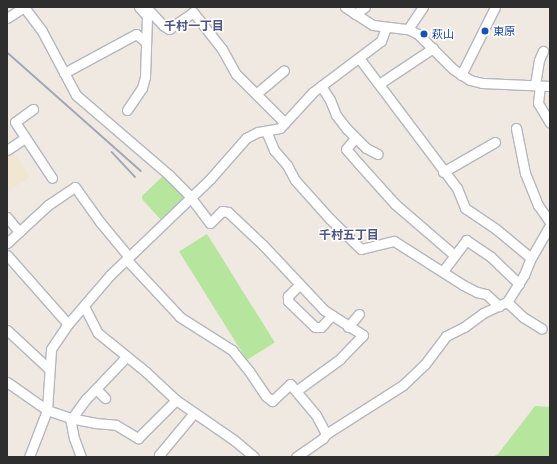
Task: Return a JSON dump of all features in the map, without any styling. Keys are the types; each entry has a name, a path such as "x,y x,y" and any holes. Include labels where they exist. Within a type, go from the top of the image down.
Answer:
{"street":[{"path":"7,18 24,7 42,31 76,95 146,154 190,197 210,223 222,211 228,212 263,245 324,310 363,336 340,359 296,391"},
{"path":"127,110 142,88 146,60 147,16 139,7"},
{"path":"146,7 164,26 169,29 193,12 222,50 236,74 257,93 285,123"},
{"path":"345,7 374,25 408,29 418,34 461,75 482,83 550,86"},
{"path":"355,14 365,7"},
{"path":"408,29 423,7"},
{"path":"461,75 495,7"},
{"path":"28,457 47,410 51,348 68,324 128,258 210,179 246,138 251,134 276,130 285,123 304,100 380,41 384,37 386,27"},
{"path":"64,73 136,34 146,42"},
{"path":"379,84 433,48"},
{"path":"543,51 539,60 537,85 538,104 550,123"},
{"path":"359,58 412,127 443,172 457,188 465,208 496,228 531,258"},
{"path":"257,93 284,70"},
{"path":"321,86 330,100 336,115 355,138 366,148 378,154"},
{"path":"33,109 15,122 52,178"},
{"path":"516,128 525,173 538,205 550,222"},
{"path":"266,131 274,150 287,165 295,180 330,219 361,249 394,241 463,285 477,292 486,294 499,306"},
{"path":"7,150 25,138"},
{"path":"355,138 346,149 396,204 454,255"},
{"path":"443,172 495,142"},
{"path":"7,243 48,205 75,187 128,258 180,316 232,350 266,396 272,401 290,384 316,415 326,434"},
{"path":"7,217 19,232"},
{"path":"296,457 323,438 326,434 403,385 425,364 446,336 464,327 483,313 507,302 519,284 531,258 550,225"},
{"path":"443,271 466,240 491,257 519,284"},
{"path":"7,255 68,324"},
{"path":"299,285 288,296 288,301 315,328 321,327 332,315"},
{"path":"507,302 523,317 542,328"},
{"path":"84,306 98,333 127,356 176,400 234,440 254,457"},
{"path":"348,327 359,314"},
{"path":"7,330 49,369"},
{"path":"82,457 74,438 71,418 127,356"},
{"path":"7,382 47,410 71,418 95,423 116,425 138,438 176,400"},
{"path":"96,389 104,398"},
{"path":"161,457 158,455 194,413"}],"shaded area":[{"path":"12,150 30,177 7,192 7,153"}],"green space":[{"path":"163,176 184,197 161,220 142,199 142,196"},
{"path":"207,234 275,343 247,360 179,251"},
{"path":"535,406 550,407 550,457 492,457 498,454"}],"railway":[{"path":"7,52 141,171"},
{"path":"112,152 135,177"}],"place":[{"name":"東原","path":"485,31"},
{"name":"萩山","path":"424,34"}],"district":[{"name":"千村一丁目","path":"194,27"},
{"name":"千村五丁目","path":"349,236"}]}
